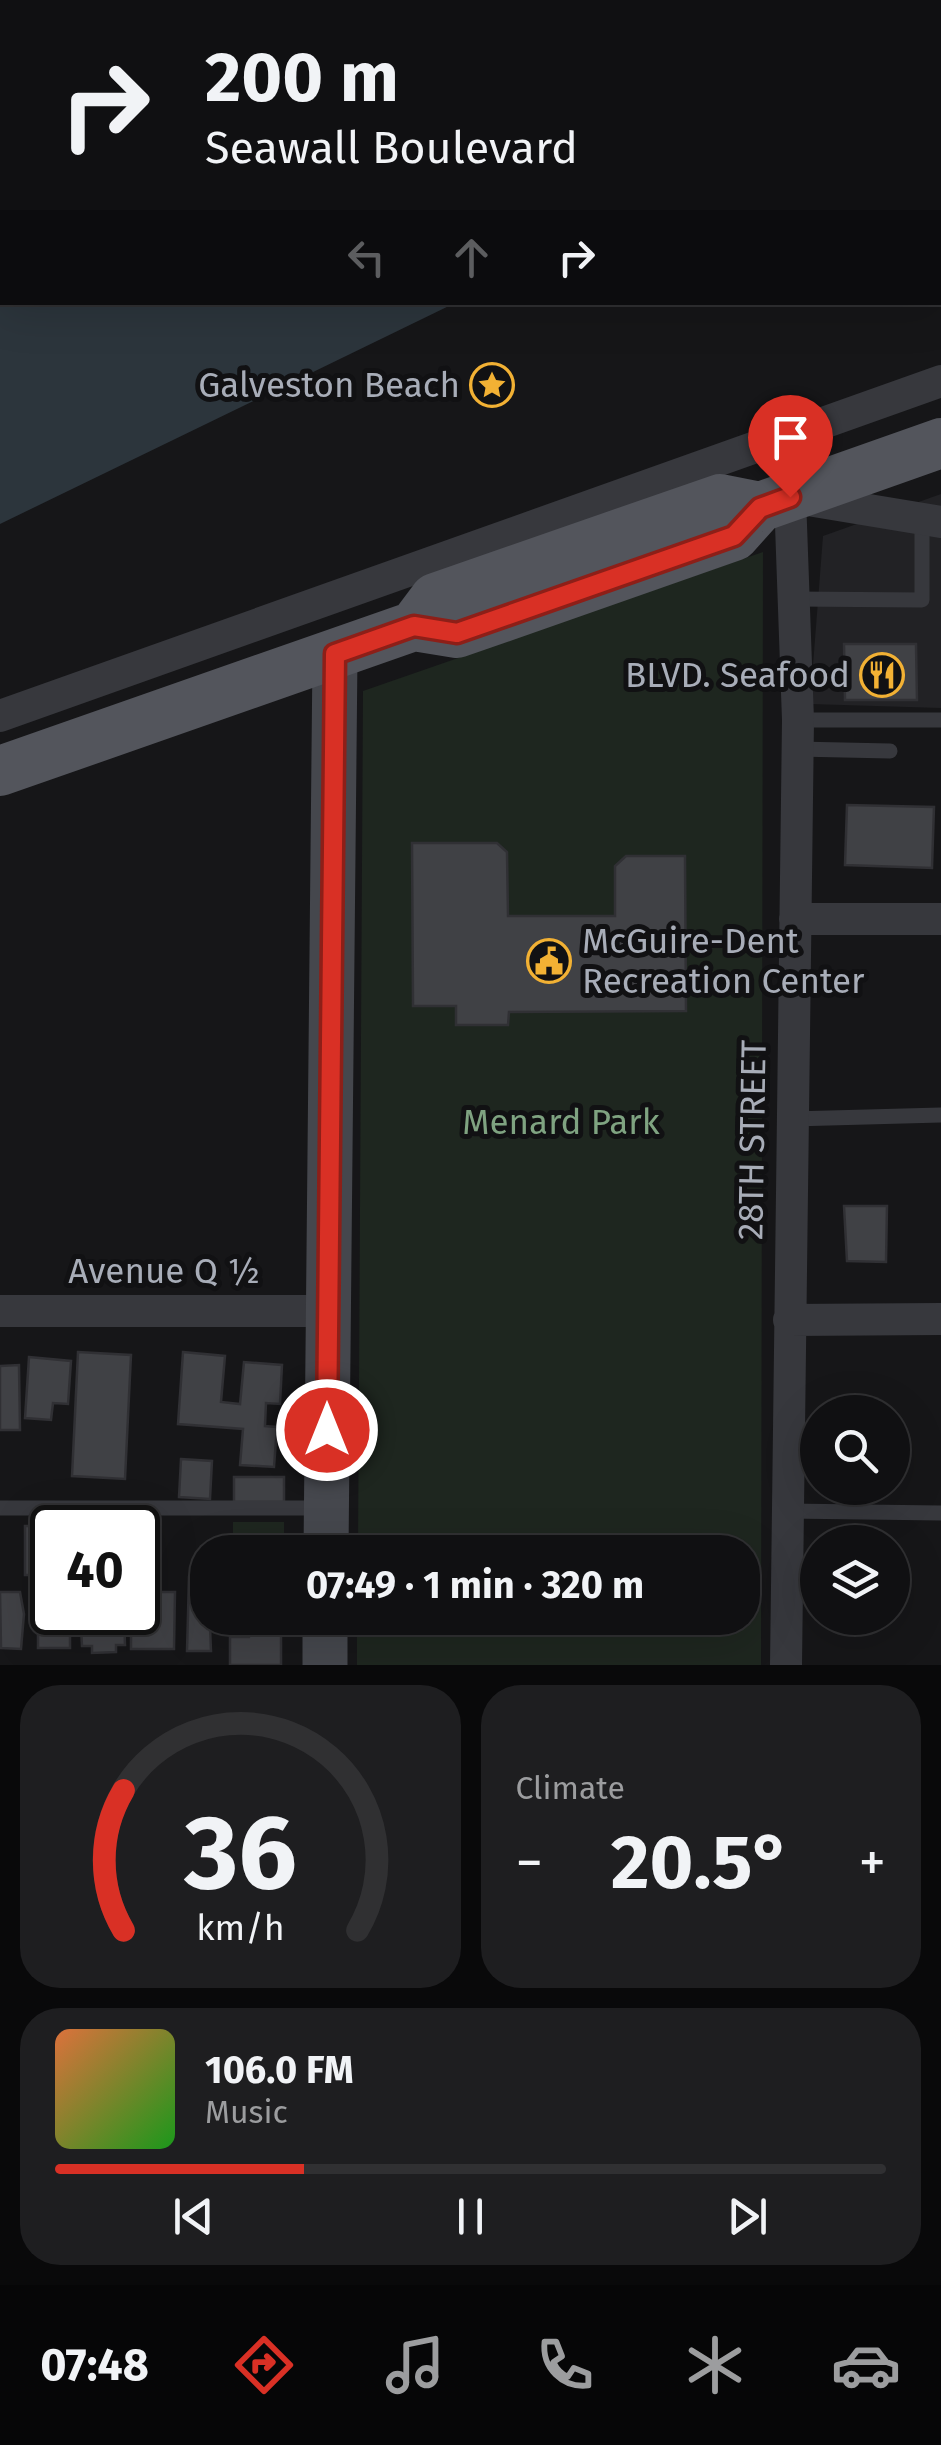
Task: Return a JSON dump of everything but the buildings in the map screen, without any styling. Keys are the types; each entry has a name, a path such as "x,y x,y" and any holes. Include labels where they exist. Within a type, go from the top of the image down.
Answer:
{"main road":[{"path":"0,772 414,626 457,633 734,536 775,502 941,443"}],"street":[{"path":"0,716 941,382"},
{"path":"775,502 932,522"},
{"name":"28TH STREET","path":"775,502 794,598 798,734 786,1665"},
{"path":"326,1535 335,654"},
{"path":"795,920 941,919"},
{"name":"Avenue Q ½","path":"0,1311 328,1311"},
{"path":"790,1320 941,1319"},
{"path":"325,1665 326,1635"}],"lane":[{"path":"794,598 922,600 932,522"},
{"path":"798,734 941,720"},
{"path":"798,734 890,751"},
{"path":"792,1119 941,1115"},
{"path":"0,1508 327,1508"},
{"path":"787,1512 941,1513"}],"shaded area":[{"path":"0,305 451,305 0,524"},
{"path":"941,494 941,708 810,704 823,536"}],"green space":[{"name":"Menard Park","path":"763,552 761,1665 357,1665 357,1635 760,1635 760,1535 358,1535 363,691"},
{"path":"233,1522 284,1522 284,1535 233,1535"}],"place":[{"name":"Galveston Beach","path":"492,385"},
{"name":"BLVD. Seafood","path":"882,675"},
{"name":"McGuire-Dent Recreation Center","path":"549,961"}],"route":[{"path":"327,1430 335,654 414,626 457,633 734,536 760,508 790,497"}]}
